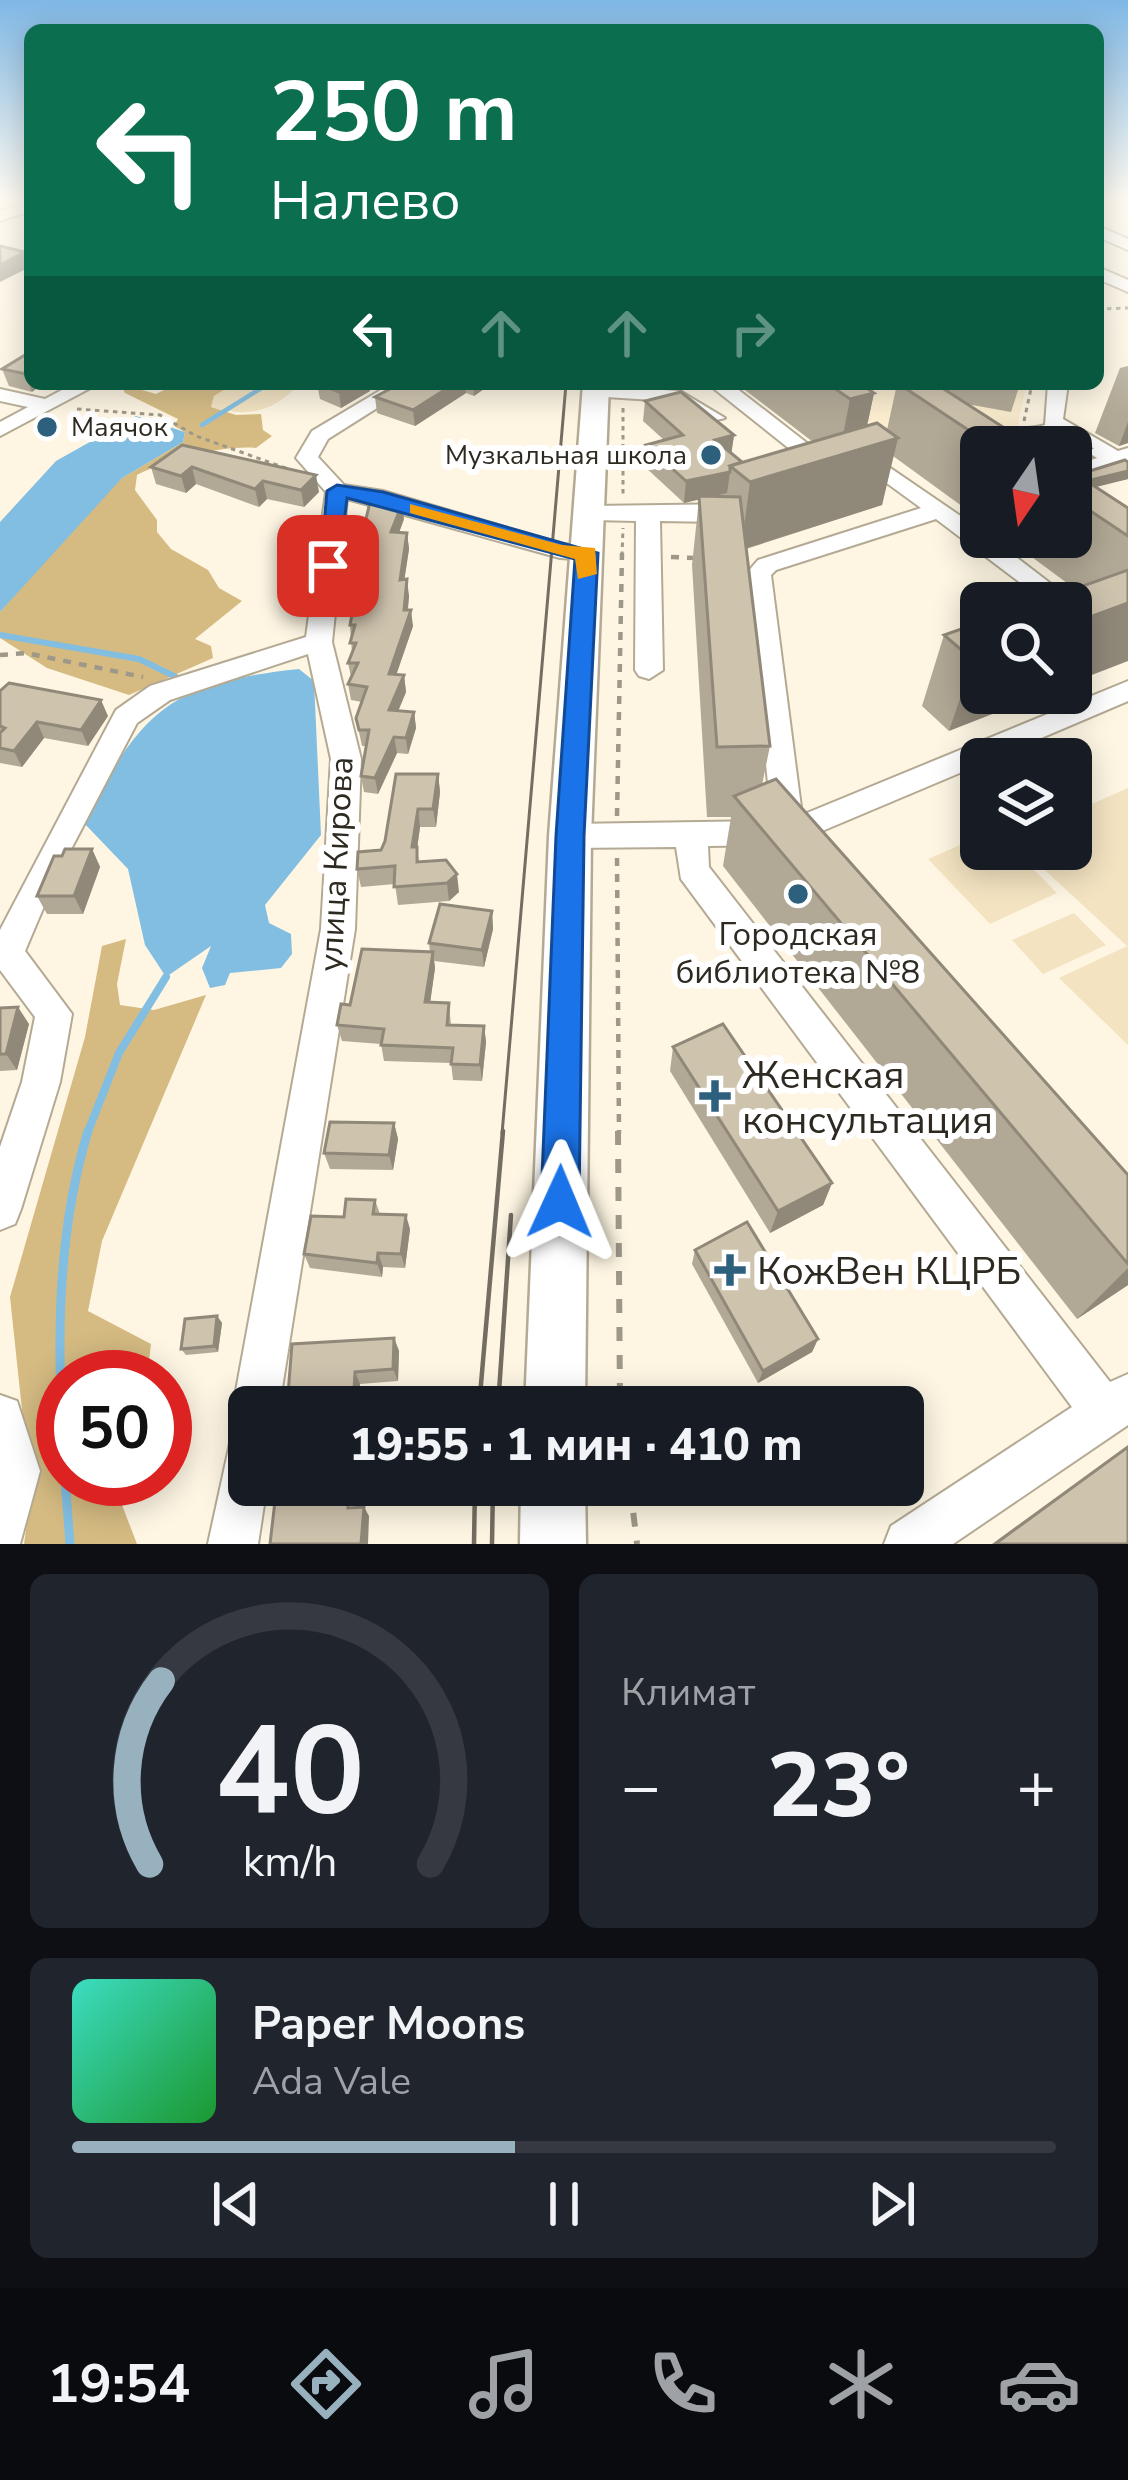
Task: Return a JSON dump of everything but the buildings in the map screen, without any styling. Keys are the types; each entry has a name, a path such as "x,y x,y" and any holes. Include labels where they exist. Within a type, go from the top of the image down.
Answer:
{"main road":[{"path":"556,1386 570,836 613,523 605,390"},
{"path":"553,1506 553,1544"}],"street":[{"path":"0,430 76,390"},
{"path":"396,390 319,435 307,458 337,491 375,496 560,551 613,523 717,515 767,503"},
{"path":"619,390 673,394 715,418"},
{"path":"726,390 842,480"},
{"path":"1057,390 1052,421 1060,426"},
{"path":"0,395 46,405"},
{"path":"1092,442 1122,457"},
{"path":"1092,466 1122,457"},
{"path":"805,491 880,468 1035,582"},
{"name":"улица Кирова","path":"260,1386 338,928 346,759 319,642 337,491"},
{"path":"789,833 758,574 767,565 939,510"},
{"path":"613,523 650,670"},
{"path":"0,1209 41,1082 54,1014 7,953 40,878 126,717 160,692 319,642"},
{"path":"570,836 789,833 1128,690"},
{"path":"691,835 693,870 1116,1405 909,1544"},
{"path":"0,1418 16,1472 0,1532"},
{"path":"233,1544 240,1506"}],"path":[{"path":"605,390 613,523 620,1386"},
{"path":"89,412 160,416 337,491"},
{"path":"662,556 729,560 758,574"},
{"path":"0,655 26,653 107,667 143,677 160,692"},
{"path":"632,1506 637,1544"}],"shaded area":[{"path":"224,390 292,390 270,406 248,412 211,407 214,396"},
{"path":"224,390 214,396 211,407 236,415 261,414 263,430 272,436 256,448 195,455 137,475 135,490 171,549 208,570 219,588 242,601 195,639 211,646 213,658 129,695 47,668 0,638 0,612 97,501 122,478 183,442 185,432 174,426 178,419 125,393"},
{"path":"821,390 1026,390 1017,426 960,426 960,432 884,432"},
{"path":"1128,788 1128,1045 1059,978 1127,946 1045,870 1092,870 1092,804"},
{"path":"960,845 960,870 1034,870 1057,893 990,924 928,859"},
{"path":"1074,913 1106,945 1043,974 1012,940"},
{"path":"126,939 117,984 120,1005 154,1010 206,995 102,1241 88,1311 151,1344 150,1350 36,1350 36,1506 122,1506 137,1544 24,1544 31,1495 10,1297 85,1037 102,946"}],"water":[{"path":"136,416 185,432 183,442 122,478 0,612 0,522 56,461"},
{"path":"299,669 314,681 321,835 265,905 269,923 291,934 292,954 281,968 230,973 225,985 210,988 202,968 211,946 166,977 145,945 128,869 83,822 124,753 164,709 218,683"}],"waterway":[{"path":"202,425 258,390"},
{"path":"0,635 139,659 178,678"},
{"path":"88,1132 119,1053 166,977"},
{"path":"60,1350 70,1208 88,1132"},
{"path":"67,1506 70,1544"}],"tram line":[{"path":"502,1134 565,390"},
{"path":"481,1386 503,1131"},
{"path":"499,1386 511,1215"},
{"path":"474,1544 475,1506"},
{"path":"492,1544 493,1506"}],"slow traffic":[{"path":"418,509 560,551 587,553 586,574"}],"place":[{"name":"Маячок","path":"47,427"},
{"name":"Музкальная школа","path":"711,455"},
{"name":"Городская библиотека №8","path":"798,894"},
{"name":"Женская консультация","path":"715,1096"},
{"name":"КожВен КЦРБ","path":"730,1270"}],"route":[{"path":"328,566 337,491 375,496 560,551 587,553 570,836 560,1202"}]}
